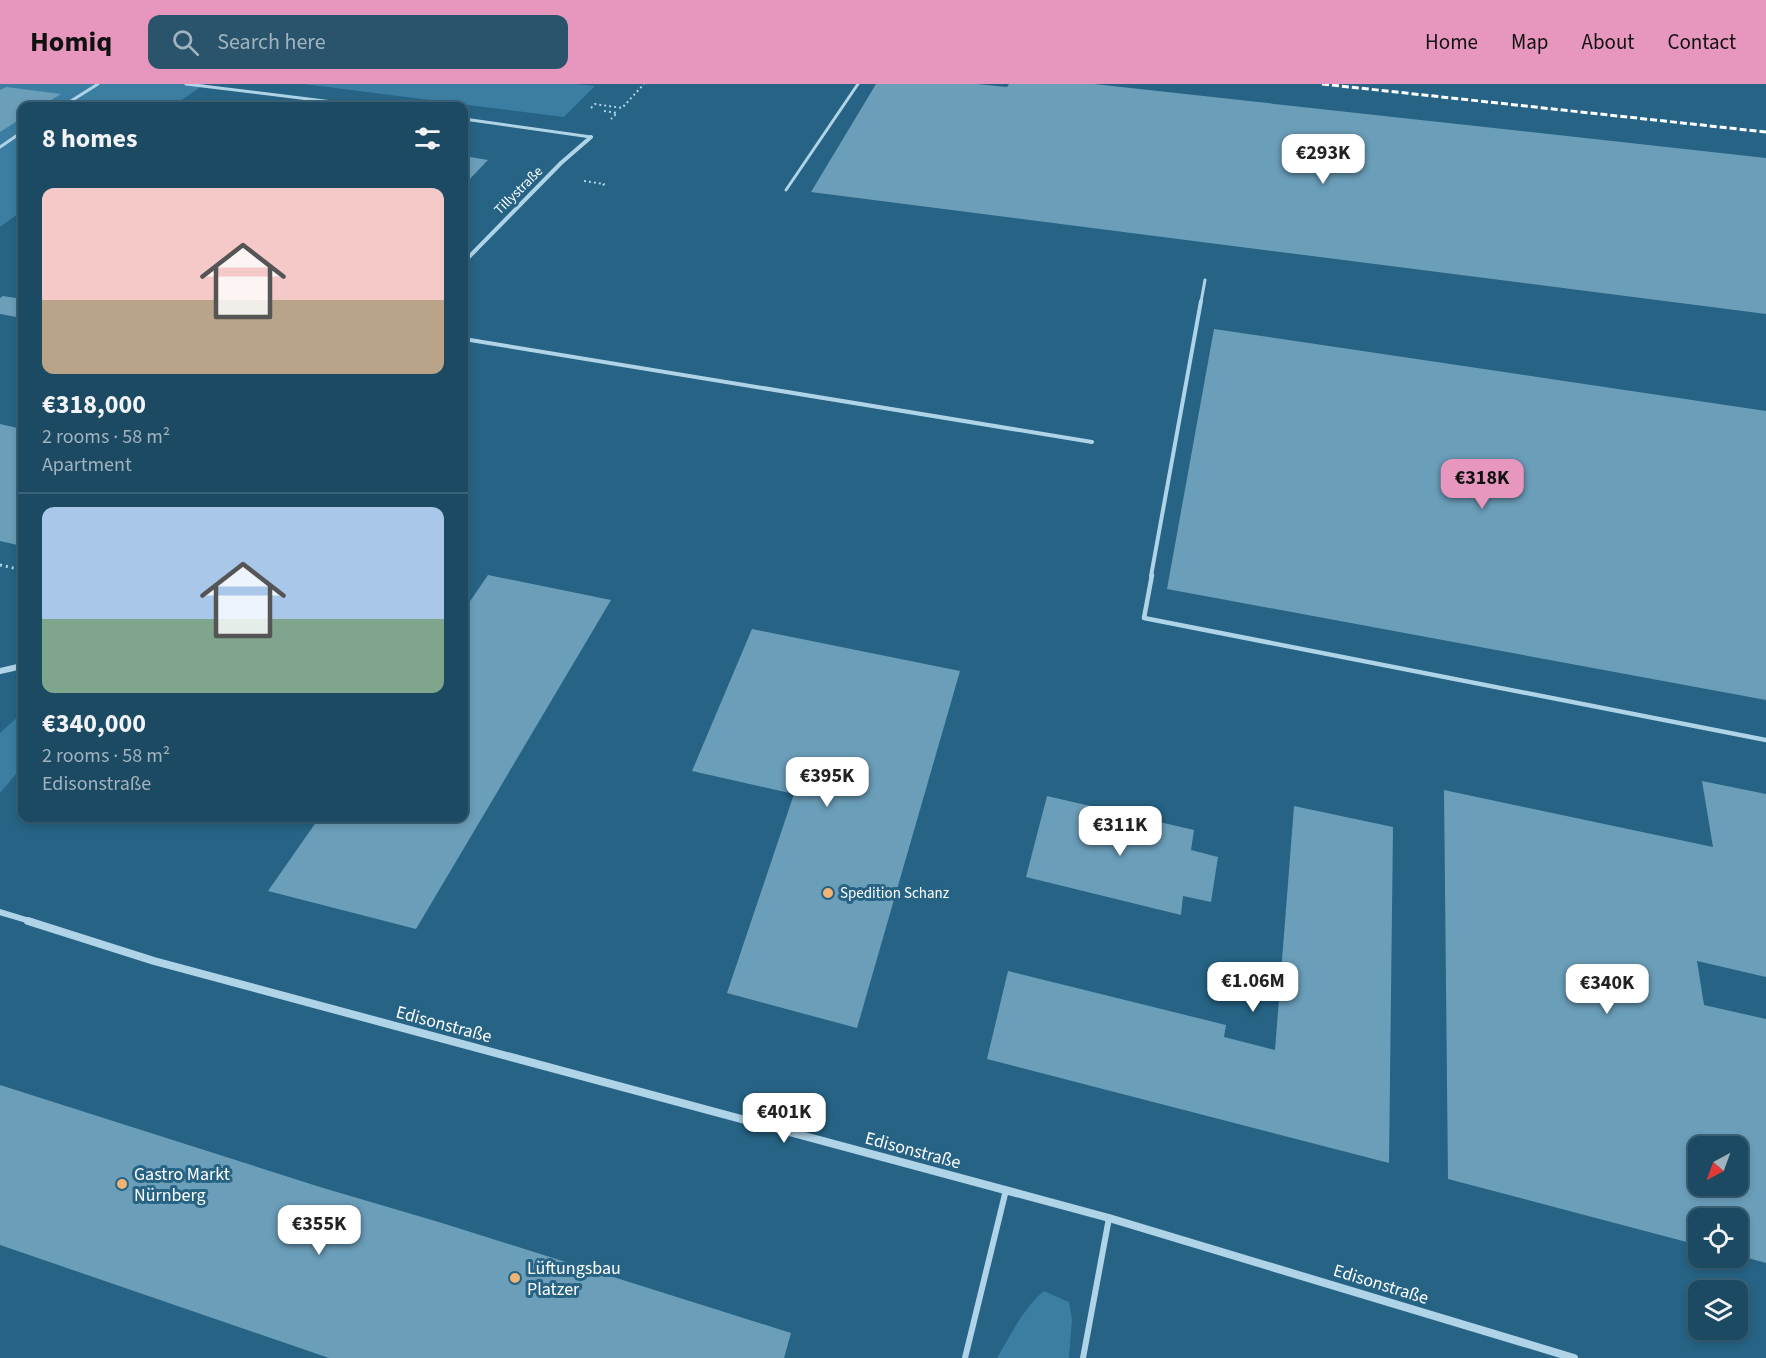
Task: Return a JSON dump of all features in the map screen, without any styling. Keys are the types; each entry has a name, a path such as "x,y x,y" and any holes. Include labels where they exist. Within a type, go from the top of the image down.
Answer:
{"street":[{"name":"Tillystraße","path":"468,258 561,163 591,137"},
{"path":"0,671 18,667"},
{"name":"Edisonstraße","path":"0,912 166,964 1109,1218 1574,1358"}],"lane":[{"path":"69,102 98,84"},
{"path":"186,84 332,102"},
{"path":"786,190 858,84"},
{"path":"468,120 591,137"},
{"path":"0,147 18,135"},
{"path":"1205,280 1144,618 1766,740"},
{"path":"468,340 1092,442"},
{"path":"965,1358 1006,1190"},
{"path":"1083,1358 1109,1218"}],"path":[{"path":"595,104 622,108 644,84"},
{"path":"584,179 582,181 604,184 602,187"},
{"path":"0,565 18,569"}],"shaded area":[{"path":"0,84 205,84 179,102 18,102 18,214 0,227"},
{"path":"304,84 576,84 595,86 564,117 468,105 468,102 446,102"},
{"path":"18,717 18,772 0,793 0,733"},
{"path":"1044,1291 1069,1302 1072,1319 1069,1358 997,1358 1012,1331"}],"building":[{"path":"876,84 977,84 1007,87 1009,84 1094,84 1766,158 1766,314 811,192"},
{"path":"6,87 61,94 48,102 18,102 18,121 0,132 0,90"},
{"path":"468,157 488,160 468,181"},
{"path":"3,296 18,298 18,317 0,314 0,298"},
{"path":"1214,329 1766,411 1766,700 1167,589"},
{"path":"0,424 18,428 18,545 0,541"},
{"path":"488,575 611,600 416,929 268,891 316,822 468,822 468,604"},
{"name":"Spedition Schanz","path":"752,629 960,671 857,1028 727,993 794,794 692,771"},
{"path":"1702,781 1766,794 1766,977 1697,961 1704,1005 1766,1019 1766,1263 1748,1258 1748,1208 1688,1208 1688,1242 1448,1179 1444,790 1713,847"},
{"path":"1047,796 1194,830 1191,850 1218,857 1211,902 1183,896 1181,915 1026,877"},
{"path":"1294,806 1393,827 1389,1163 987,1059 1008,971 1226,1025 1224,1037 1275,1050"},
{"path":"0,1085 791,1333 784,1358 329,1358 0,1245"}],"railway":[{"path":"1322,84 1766,132"}],"place":[{"name":"Spedition Schanz","path":"828,893"},
{"name":"Gastro Markt Nürnberg","path":"122,1184"},
{"name":"Lüftungsbau Platzer","path":"515,1278"}]}
